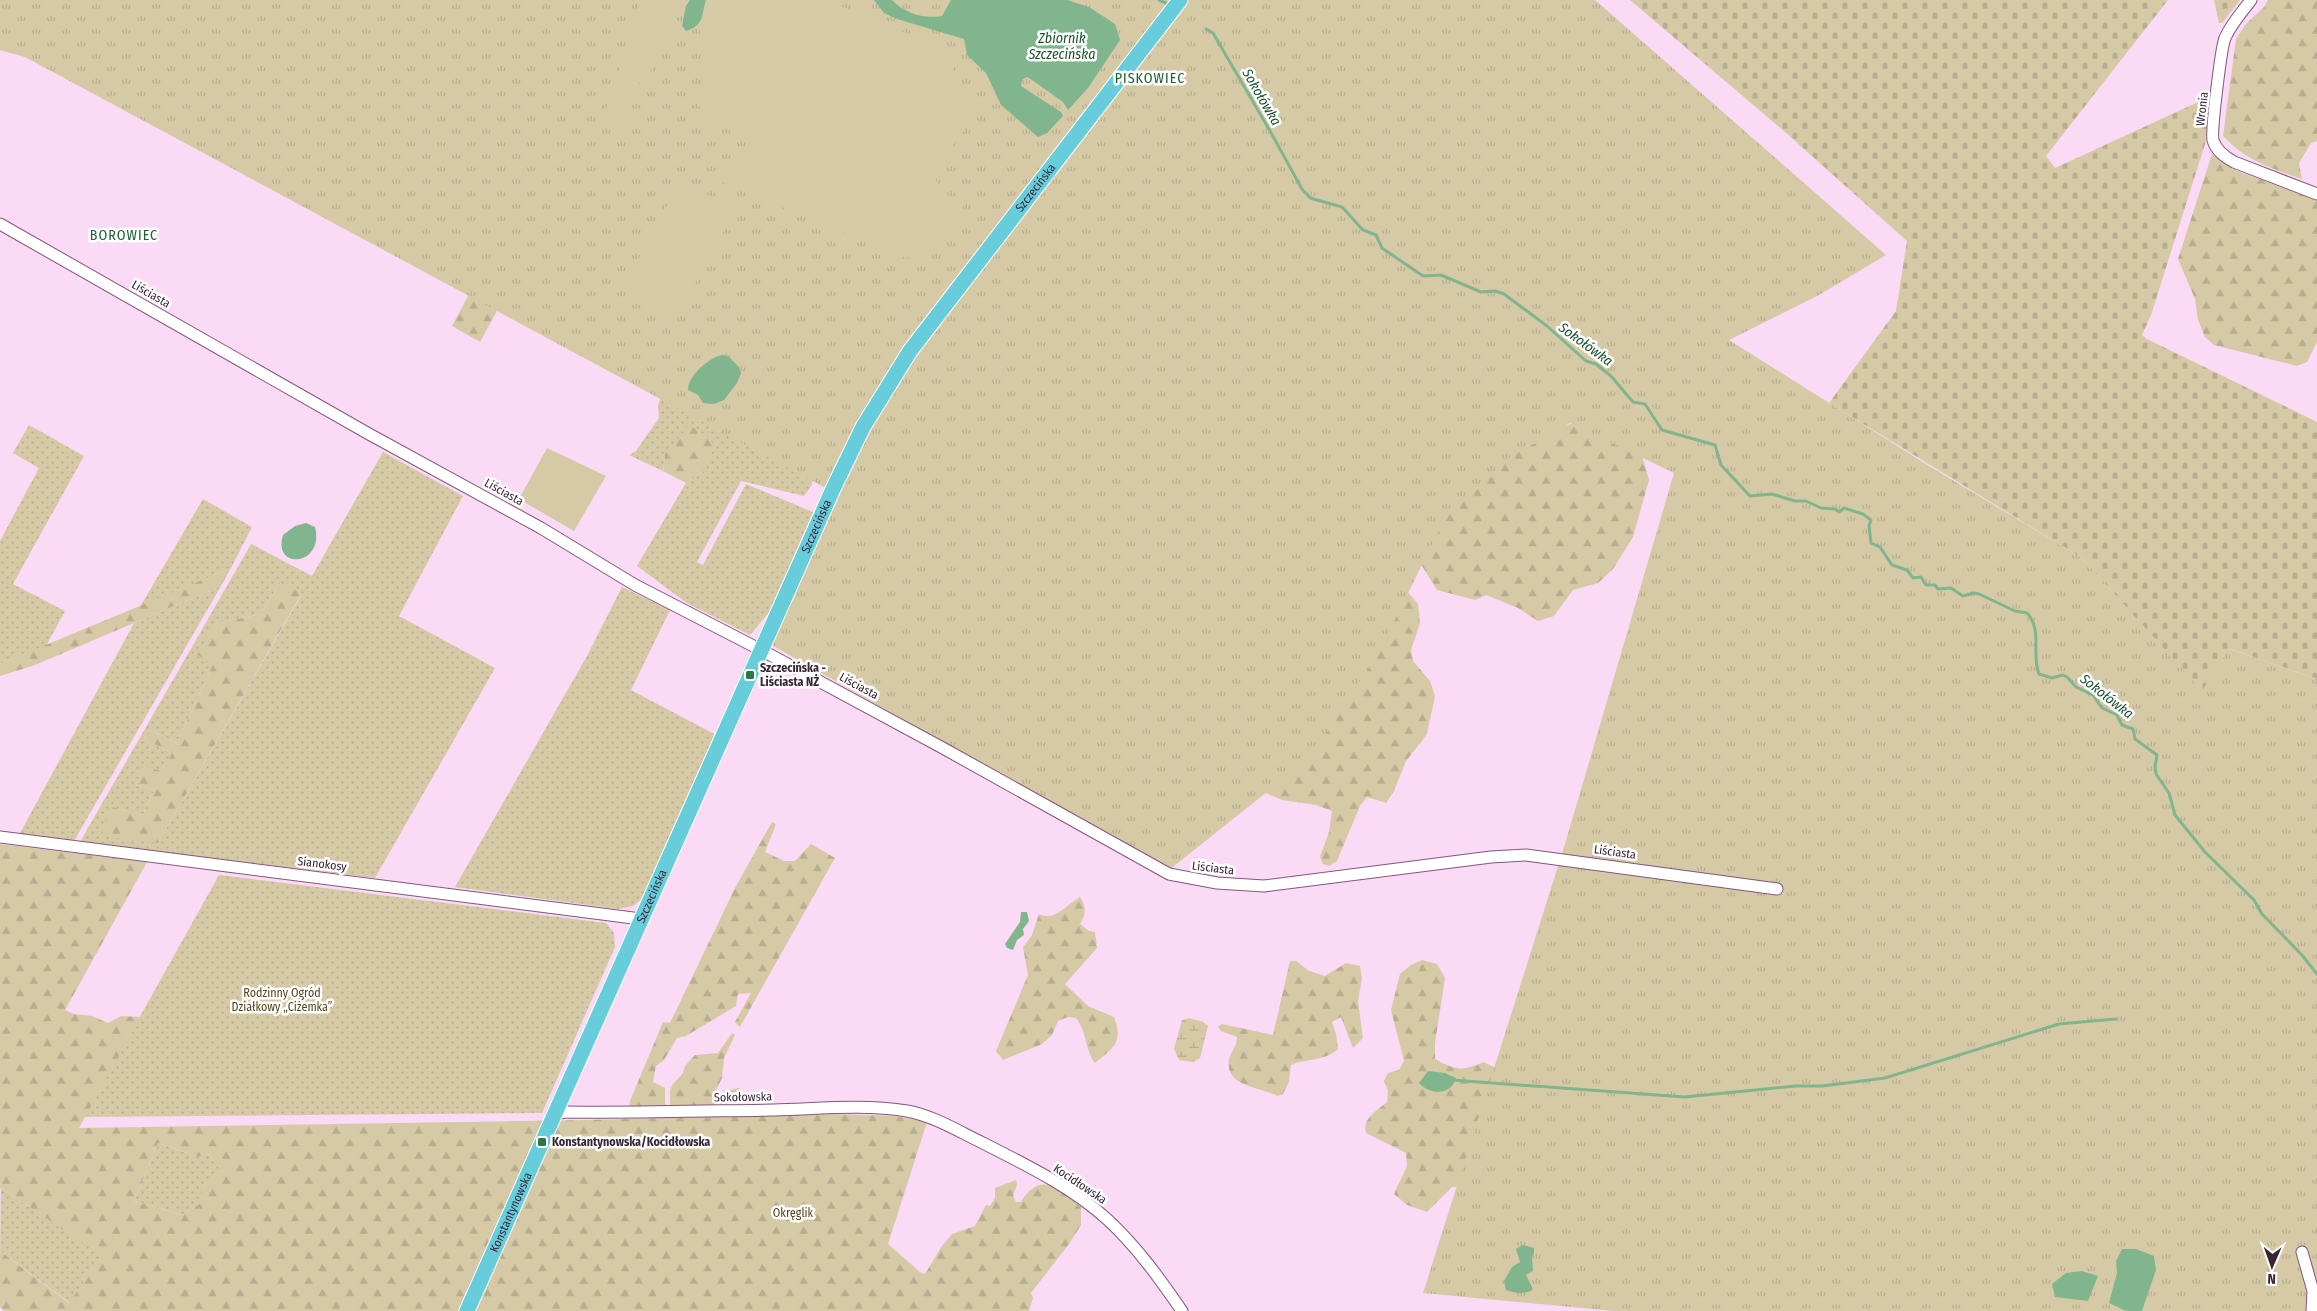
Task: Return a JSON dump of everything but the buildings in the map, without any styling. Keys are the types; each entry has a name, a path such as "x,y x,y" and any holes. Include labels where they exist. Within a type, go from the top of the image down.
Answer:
{"main road":[{"name":"Szczecińska","path":"554,1114 847,458 880,396 942,309 1180,0"},
{"name":"Konstantynowska","path":"466,1311 554,1114"}],"street":[{"name":"Wronia","path":"2251,0 2234,23 2223,44 2213,125 2214,142 2223,155 2234,162 2317,194"},
{"name":"Liściasta","path":"0,224 375,437 541,528 635,585 950,751 1114,842 1155,867 1175,876 1236,884 1273,885 1491,857 1526,855 1777,889"},
{"name":"Sianokosy","path":"0,838 641,919"},
{"name":"Sokołowska","path":"554,1114 566,1112 646,1113 858,1108 906,1111 931,1117"},
{"name":"Kocidłowska","path":"931,1117 1022,1164 1084,1201 1108,1220 1128,1240 1182,1311"},
{"path":"2302,1252 2313,1291 2312,1311"}],"green space":[{"path":"0,0 1595,0 1886,255 1819,295 1729,340 1926,464 2082,558 2202,691 2229,649 2317,679 2317,1311 1614,1311 1423,1293 1565,844 1674,473 1570,423 1507,459 1444,520 1380,650 1311,757 1169,870 770,644 835,493 25,57 0,50"},
{"path":"641,0 679,0 668,39 656,65 627,96 621,114 632,123 627,136 601,125"},
{"path":"712,0 826,0 947,50 965,100 972,108 974,116 940,164 936,180 951,198 964,202 962,212 927,255 907,258 883,250 721,181 732,153 747,154 764,150 758,141 707,122 699,105 706,96 709,83 706,60 699,43"},
{"path":"1630,0 2168,0 2046,156 2055,168 2209,97 2212,99 2206,141 2151,315 2142,335 2317,422 2317,679 2230,649 2202,692 2082,558 1829,403 1896,311 1907,241 1785,132"},
{"path":"2214,0 2240,0 2222,23 2219,23"},
{"path":"2268,0 2317,0 2317,141 2311,143 2299,163 2302,179 2250,158 2223,136 2236,39 2245,25 2264,7"},
{"path":"2212,154 2235,170 2317,200 2317,342 2307,362 2297,366 2214,345 2205,337 2198,320 2195,299 2178,259"},
{"path":"684,185 737,207 687,298 677,304 667,317 626,293 625,284 674,192"},
{"path":"505,227 534,243 480,342 452,326"},
{"path":"670,370 811,474 812,485 804,496 741,481 697,562 703,565 746,484 813,512 771,610 750,635 687,603 637,566 686,483 703,472 665,454 663,471 629,455 636,451 659,418 658,406"},
{"path":"1580,421 1641,452 1649,480 1633,537 1613,569 1598,583 1573,590 1554,616 1538,621 1518,608 1486,595 1475,600 1437,590 1419,561 1437,523 1502,458 1546,432"},
{"path":"29,425 84,456 13,584 65,611 46,646 0,664 0,541 39,468 13,453"},
{"path":"689,425 711,439 714,447 703,472 686,483 663,471 665,454"},
{"path":"547,448 606,476 574,531 519,499"},
{"path":"383,452 463,496 399,616 495,668 375,878 80,842 251,544 312,576","holes":["279,583 302,594 158,843 108,806 143,815 154,790 136,785 144,767 163,771 172,753 144,739 149,730 177,743 213,664 215,624 261,614"]},
{"path":"203,499 252,527 231,568 140,607"},
{"path":"231,568 221,586 35,665 0,676 0,664"},
{"path":"279,583 302,593 158,843 102,836 109,806 143,815 154,790 136,785 144,766 162,771 172,753 144,739 149,730 177,743 213,664 197,655 215,624 261,614"},
{"path":"221,586 74,841 19,835 134,623"},
{"path":"622,587 670,610 631,690 716,735 644,897 633,906 618,909 455,887 587,656"},
{"path":"1405,589 1418,604 1420,623 1411,650 1413,661 1430,681 1435,696 1427,734 1406,761 1394,791 1386,803 1367,797 1360,806 1337,861 1329,866 1323,864 1320,857 1329,832 1332,811 1316,805 1282,800 1261,791"},
{"path":"772,822 776,824 765,852 784,861 795,861 811,844 835,858 740,1027 735,1022 751,993 738,994 736,1006 686,1036 677,1038 664,1060 656,1066 653,1082 665,1088 665,1108 629,1108 630,1101 663,1022 670,1023 736,886"},
{"name":"Okręglik","path":"0,844 147,862 65,1010 73,1014 92,1016 108,1023 121,1016 140,1017 79,1128 830,1114 895,1116 927,1122 888,1244 920,1272 925,1274 942,1246 952,1234 975,1226 986,1205 990,1206 995,1198 995,1188 1016,1180 1017,1185 1013,1195 1016,1202 1021,1202 1028,1192 1036,1186 1050,1186 1058,1189 1081,1207 1081,1225 1069,1244 1031,1293 1033,1298 1029,1311 4,1311 0,1307 0,1251 69,1303 92,1270 104,1257 0,1189","holes":["158,1143 199,1157 207,1153 221,1169 202,1187 202,1202 183,1215 134,1201"]},
{"name":"Rodzinny Ogród Działkowy „Ciżemka”","path":"219,875 606,923 614,933 615,947 542,1113 84,1117"},
{"path":"1080,897 1085,911 1080,924 1089,931 1095,932 1097,948 1065,984 1088,1006 1114,1017 1118,1033 1115,1044 1095,1063 1089,1052 1080,1023 1076,1018 1068,1017 1058,1021 1052,1035 1042,1044 1003,1060 996,1051 1028,975 1023,947 1032,935 1039,914 1050,916 1056,914"},
{"path":"1422,960 1437,964 1445,978 1435,1043 1435,1059 1454,1068 1470,1067 1484,1062 1507,1074 1465,1187 1452,1187 1427,1212 1407,1205 1394,1194 1407,1166 1406,1153 1366,1133 1365,1128 1371,1115 1387,1102 1388,1091 1384,1081 1388,1073 1399,1070 1404,1061 1391,1010 1400,974 1411,965"},
{"path":"1290,961 1296,961 1309,971 1325,976 1346,963 1360,966 1362,978 1358,1001 1363,1038 1353,1048 1341,1017 1332,1022 1338,1049 1327,1056 1291,1065 1289,1082 1283,1094 1278,1096 1245,1085 1232,1075 1229,1068 1229,1059 1237,1037 1221,1031 1218,1027 1222,1024 1273,1035"},
{"path":"1189,1018 1203,1022 1208,1026 1200,1058 1193,1062 1179,1060 1174,1049 1182,1020"},
{"path":"732,1033 735,1035 724,1058 722,1078 713,1096 715,1105 670,1108 670,1090 683,1073 685,1066 695,1055 718,1053"},
{"path":"740,1088 741,1098 721,1105 719,1102 724,1091"},
{"path":"158,1143 199,1157 207,1153 222,1169 202,1187 202,1202 183,1215 134,1201"},
{"path":"1,1188 105,1257 92,1270 70,1303 0,1251"}],"water":[{"path":"690,0 706,0 699,23 686,31 682,26 686,6"},
{"name":"Zbiornik Szczecińska","path":"874,0 892,0 909,12 935,17 942,16 951,0 1067,0 1089,7 1115,24 1120,40 1088,88 1068,110 1063,102 1032,80 1027,77 1022,80 1021,86 1061,112 1063,116 1047,133 1038,137 1001,105 986,73 967,55 964,39 897,19 884,13"},
{"path":"722,355 728,356 739,367 741,373 737,383 724,400 714,404 703,403 698,395 688,390 691,379 705,364"},
{"path":"306,523 315,527 316,540 313,550 299,559 291,559 285,554 282,547 283,535 295,526"},
{"path":"1021,912 1027,912 1029,921 1023,929 1024,935 1017,940 1013,950 1007,948 1005,944 1020,922"},
{"path":"1428,1071 1445,1073 1456,1078 1450,1088 1445,1091 1429,1090 1419,1083"},
{"path":"1523,1245 1534,1248 1532,1257 1533,1271 1526,1275 1533,1289 1524,1293 1516,1293 1506,1290 1504,1281 1512,1267 1520,1262 1516,1249"},
{"path":"2122,1249 2136,1249 2154,1256 2156,1270 2142,1311 2126,1311 2109,1303 2117,1273 2116,1261"},
{"path":"2082,1271 2098,1276 2088,1301 2055,1297 2052,1284 2066,1273"}],"waterway":[{"name":"Sokołówka","path":"1159,0 1166,3"},
{"name":"Sokołówka","path":"1206,29 1213,33 1302,189 1310,198 1342,207 1363,230 1376,235 1382,248 1423,276 1441,275 1481,292 1495,291 1504,294 1547,326 1586,361 1596,364 1611,376 1633,402 1645,404 1662,430 1715,445 1721,465 1750,496 1772,494 1795,501 1806,501 1821,508 1835,509 1839,512 1844,508 1863,514 1871,520 1869,526 1871,543 1880,547 1892,565 1907,570 1913,578 1921,577 1926,585 1935,585 1938,589 1951,588 1963,596 1974,593 1979,594 2015,611 2027,613 2032,620 2036,635 2036,659 2039,674 2052,678 2063,675 2067,677 2076,687 2093,695 2102,708 2117,715 2122,725 2133,729 2135,739 2157,755 2156,774 2169,793 2175,815 2205,852 2254,900 2262,914 2301,954 2317,974"},
{"path":"1452,1080 1685,1097 1795,1086 1822,1086 1885,1078 2059,1024 2116,1019"}],"place":[{"name":"Szczecińska - Liściasta NŻ","path":"750,675"},
{"name":"Konstantynowska/Kocidłowska","path":"542,1142"}],"district":[{"name":"PISKOWIEC","path":"1150,78"},
{"name":"BOROWIEC","path":"124,235"}]}
